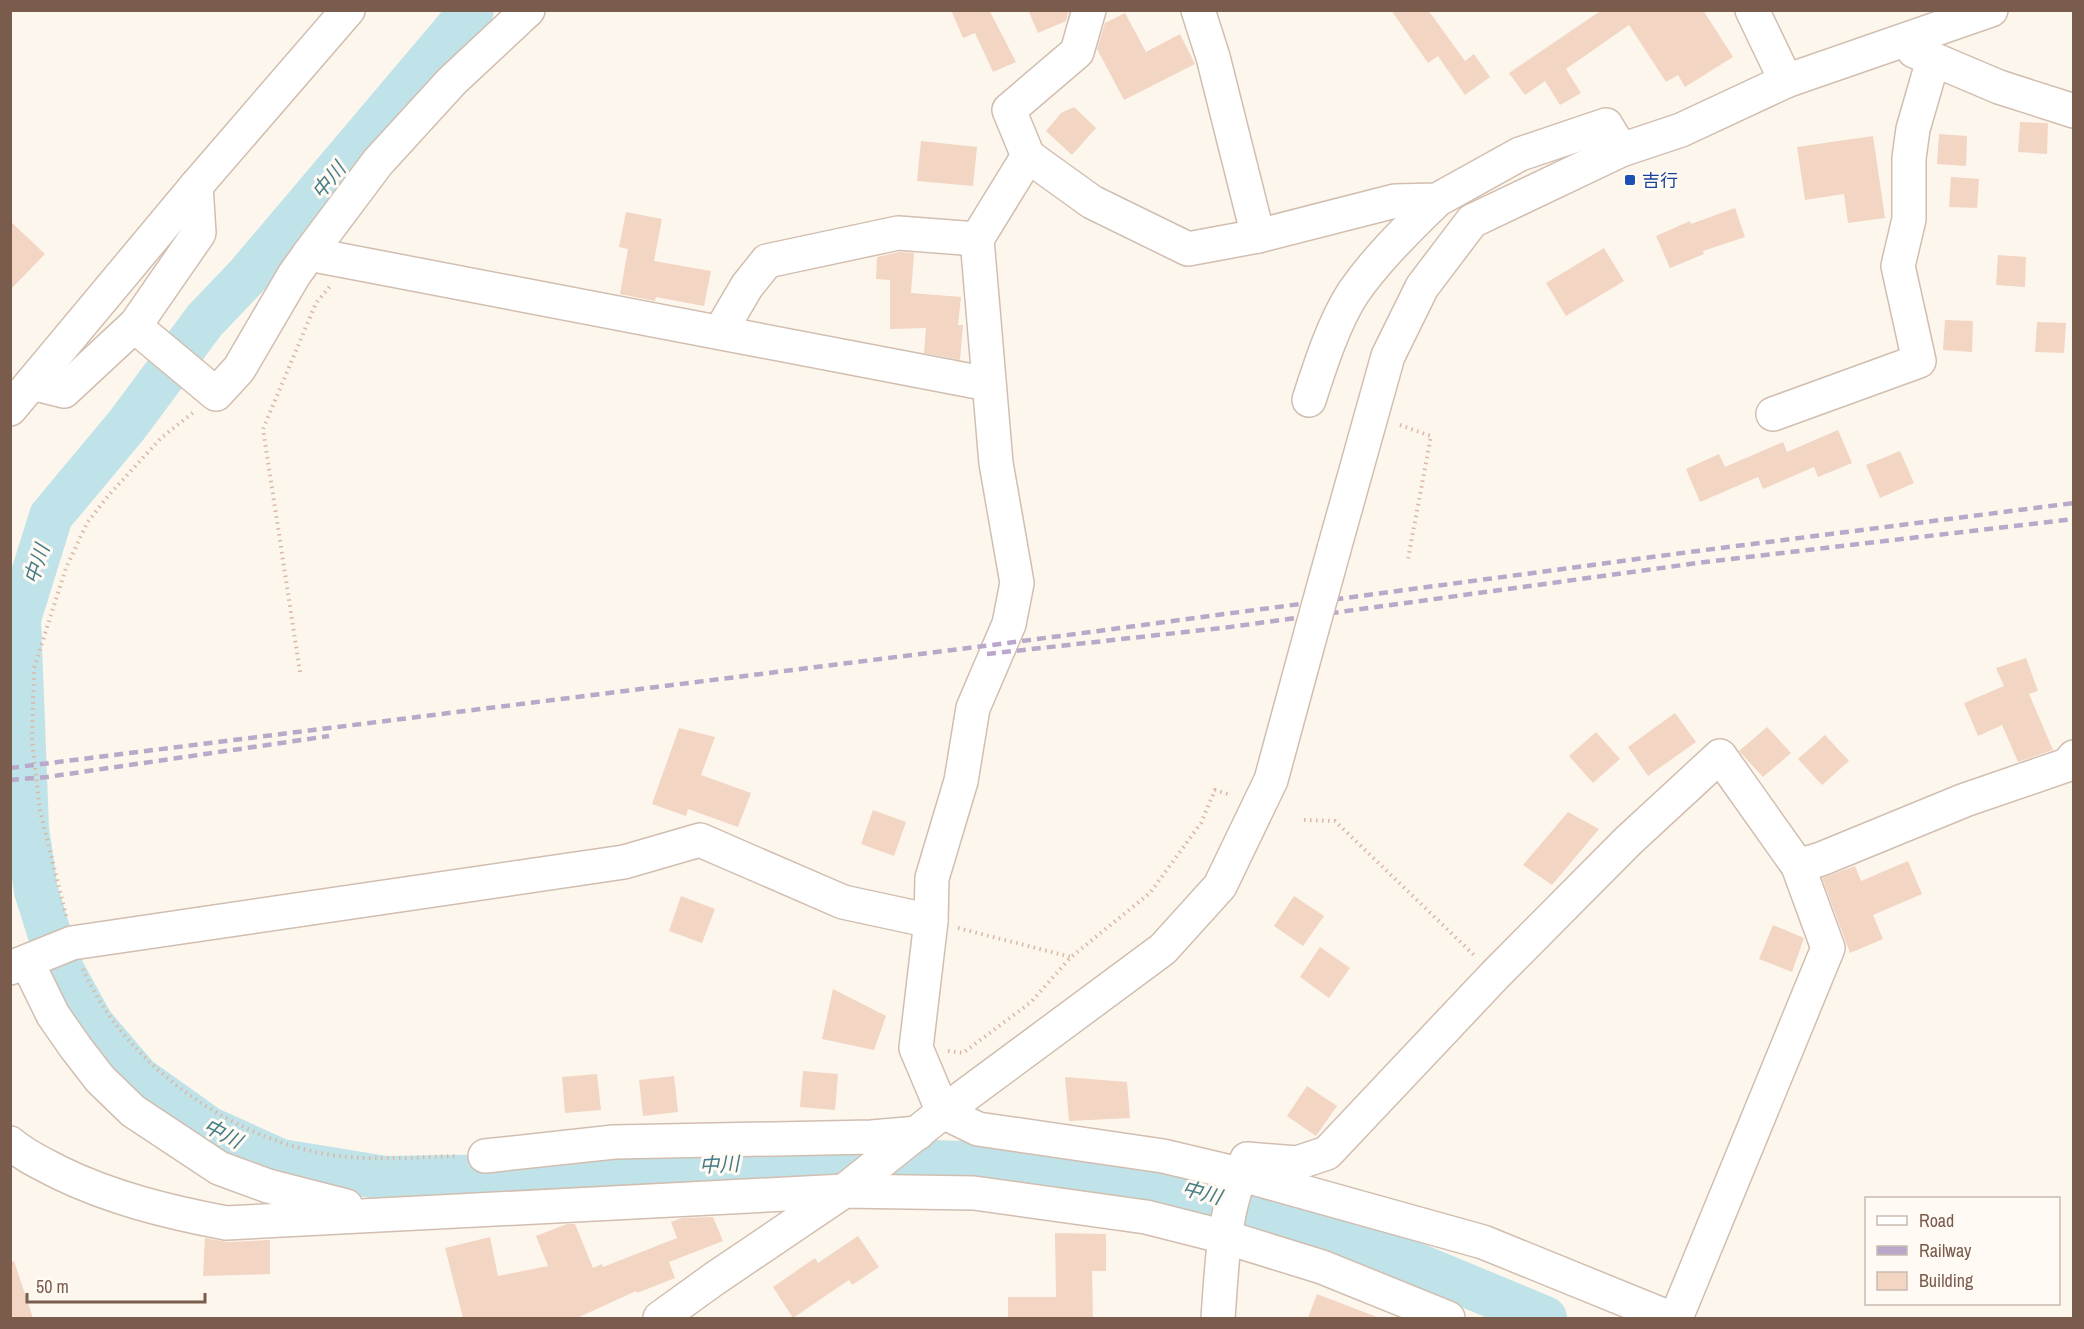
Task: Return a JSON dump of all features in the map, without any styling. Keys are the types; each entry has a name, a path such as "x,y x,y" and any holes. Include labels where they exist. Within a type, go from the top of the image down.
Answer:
{"street":[{"path":"140,329 206,386 239,369 294,275 378,162 452,81 528,10"},
{"path":"1089,10 1077,52 1009,110 1028,156 1092,202 1188,249 1258,236 1395,201 1437,200"},
{"path":"1198,10 1213,57 1258,236"},
{"path":"1752,10 1786,81"},
{"path":"660,1318 844,1191 943,1112 1163,949 1220,886 1271,780 1388,356 1422,287 1472,221 1621,150 1681,130 1786,81 1991,10"},
{"path":"10,409 344,12"},
{"path":"1895,44 1999,87 2073,111"},
{"path":"1773,414 1919,361 1898,266 1909,219 1909,158 1913,129 1933,60"},
{"path":"1309,400 1326,350 1352,294 1386,252 1437,200 1520,154 1606,125 1621,150"},
{"path":"1028,156 977,239 996,463 1017,583 1009,624 973,708 961,781 932,878 931,921 916,1048 943,1112 978,1129 1163,1156 1238,1181 1483,1242 1671,1318"},
{"path":"32,383 64,391 140,329 199,233 196,186"},
{"path":"720,332 747,286 767,261 898,233 977,239"},
{"path":"309,254 988,384"},
{"path":"1218,1318 1225,1233 1246,1159 1297,1163 1327,1153 1496,975 1628,841 1720,756 1798,866 1828,948 1676,1318"},
{"path":"1798,866 1821,859 1965,800 2071,770"},
{"path":"355,1215 351,1207 268,1186 219,1168 133,1111 100,1079 76,1048 53,1015 24,963 68,944 624,862 700,840 843,902 931,921"},
{"path":"485,1156 614,1142 872,1137 918,1133"},
{"path":"10,1143 24,1155 72,1179 120,1197 166,1211 226,1223 844,1191 974,1193 1146,1217 1225,1233 1322,1268 1448,1318"}],"path":[{"path":"300,672 263,429 316,303 334,282 344,261"},
{"path":"206,386 108,496 87,523 66,568 34,668 32,741 40,810 68,944 88,980 129,1040 182,1091 218,1115 262,1134 307,1149 347,1157 485,1156"},
{"path":"1400,425 1431,436 1408,559"},
{"path":"916,1048 963,1053 1031,1002 1071,957 1150,893 1201,824 1215,790 1228,794"},
{"path":"1304,820 1335,821 1496,975"},
{"path":"931,921 1071,957"}],"building":[{"path":"951,10 989,10 1016,62 993,72 975,33 963,38"},
{"path":"1028,10 1069,10 1066,21 1038,33"},
{"path":"1391,10 1428,10 1465,61 1474,54 1490,77 1465,95 1438,56 1428,63"},
{"path":"1602,10 1703,10 1733,57 1685,87 1678,75 1666,82 1629,25 1566,69 1581,93 1560,105 1545,81 1525,95 1509,73"},
{"path":"1125,13 1146,52 1180,34 1195,64 1124,100 1097,49 1105,23"},
{"path":"1074,107 1096,128 1072,155 1046,131 1061,113"},
{"path":"2020,122 2048,123 2047,154 2018,152"},
{"path":"1939,134 1967,136 1966,166 1937,164"},
{"path":"1873,136 1885,218 1848,223 1844,194 1805,200 1797,147"},
{"path":"921,141 977,147 973,186 917,181"},
{"path":"1951,177 1979,179 1977,208 1949,207"},
{"path":"1735,208 1745,237 1703,251 1704,254 1670,268 1656,236 1690,221 1691,224"},
{"path":"626,212 662,219 654,261 711,271 704,306 656,297 655,301 620,294 628,249 619,247"},
{"path":"10,221 45,254 10,290"},
{"path":"1604,248 1624,281 1566,316 1546,283"},
{"path":"899,252 914,253 911,293 961,297 958,325 963,325 960,360 924,353 926,328 890,329 890,280 876,279 877,257"},
{"path":"1998,255 2026,257 2025,287 1996,285"},
{"path":"1945,320 1973,321 1972,352 1943,350"},
{"path":"2037,322 2066,323 2064,353 2035,352"},
{"path":"1838,430 1852,463 1818,477 1814,467 1763,489 1758,477 1700,502 1686,469 1719,454 1725,467 1783,442 1787,452"},
{"path":"1900,451 1914,483 1880,498 1866,465"},
{"path":"2026,658 2038,691 2029,694 2053,750 2018,762 2002,725 1978,736 1964,703 2004,686 1996,668"},
{"path":"1675,713 1696,742 1648,776 1628,747"},
{"path":"1767,727 1791,753 1763,777 1739,751"},
{"path":"679,728 715,737 701,775 751,793 738,827 688,809 686,816 652,804"},
{"path":"1596,732 1620,759 1593,783 1569,756"},
{"path":"1825,735 1849,761 1822,785 1798,759"},
{"path":"873,810 906,822 894,856 861,844"},
{"path":"1568,812 1599,829 1552,885 1523,865"},
{"path":"1908,861 1922,894 1873,915 1883,939 1850,953 1822,878 1855,866 1861,881"},
{"path":"681,896 715,909 702,943 669,931"},
{"path":"1294,896 1324,916 1303,946 1274,926"},
{"path":"1773,925 1804,938 1792,972 1759,959"},
{"path":"1320,947 1350,968 1329,998 1300,977"},
{"path":"833,989 886,1016 874,1050 822,1039"},
{"path":"803,1071 838,1074 835,1110 800,1107"},
{"path":"597,1074 601,1110 565,1113 562,1077"},
{"path":"674,1076 678,1112 643,1116 639,1080"},
{"path":"1065,1077 1127,1082 1130,1118 1069,1121"},
{"path":"1307,1086 1337,1106 1316,1136 1287,1116"},
{"path":"713,1217 723,1241 669,1262 675,1278 637,1293 636,1291 577,1318 463,1318 445,1248 490,1237 498,1276 548,1266 536,1236 567,1224 575,1224 593,1268 602,1264 603,1267 677,1238 671,1222 682,1218"},
{"path":"1055,1233 1106,1234 1106,1271 1092,1271 1093,1318 1008,1318 1008,1297 1056,1297"},
{"path":"858,1236 879,1267 852,1285 849,1280 793,1318 773,1287 815,1258 818,1263"},
{"path":"205,1238 227,1242 270,1240 270,1274 203,1276"},
{"path":"14,1261 33,1318 10,1318 10,1262"},
{"path":"1317,1294 1377,1317 1308,1318"}],"waterway":[{"name":"中川","path":"472,10 247,276 205,320 127,425 51,516 19,619 27,828 36,891 59,964 92,1024 138,1078 208,1128 281,1161 385,1178 518,1176 821,1158 1049,1166 1184,1186 1328,1228 1545,1318"}],"railway":[{"path":"10,768 1000,644 2074,503"},
{"path":"987,654 1230,627 1705,562 2074,519"},
{"path":"10,780 47,777 329,736"}],"place":[{"name":"吉行","path":"1630,180"}]}
